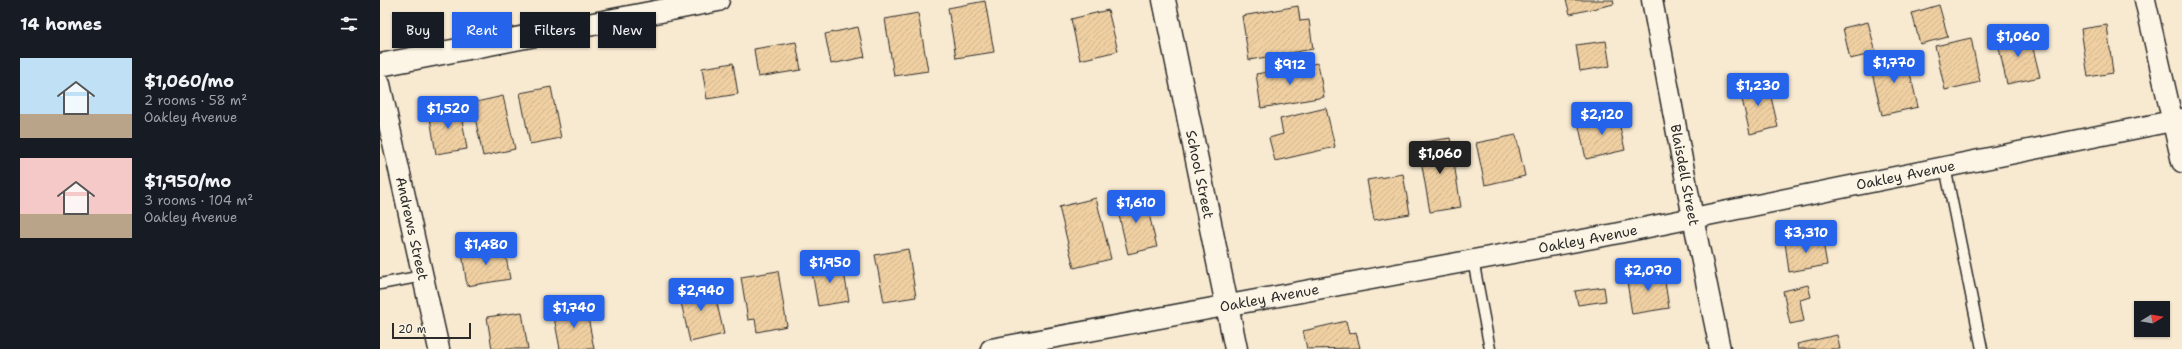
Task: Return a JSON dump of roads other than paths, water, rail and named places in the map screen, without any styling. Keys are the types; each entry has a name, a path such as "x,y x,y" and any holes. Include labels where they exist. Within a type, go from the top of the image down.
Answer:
{"main road":[{"path":"380,65 663,6 718,0"},
{"name":"School Street","path":"1164,0 1236,349"}],"street":[{"name":"Blaisdell Street","path":"1652,0 1693,218 1720,349"},
{"path":"2146,0 2178,120 2182,162"},
{"name":"Andrews Street","path":"380,84 439,349"},
{"name":"Oakley Avenue","path":"991,349 1227,307 1693,218 2178,120"}],"lane":[{"path":"1945,167 1982,349"},
{"path":"1473,260 1490,349"},
{"path":"380,284 423,276"}]}
